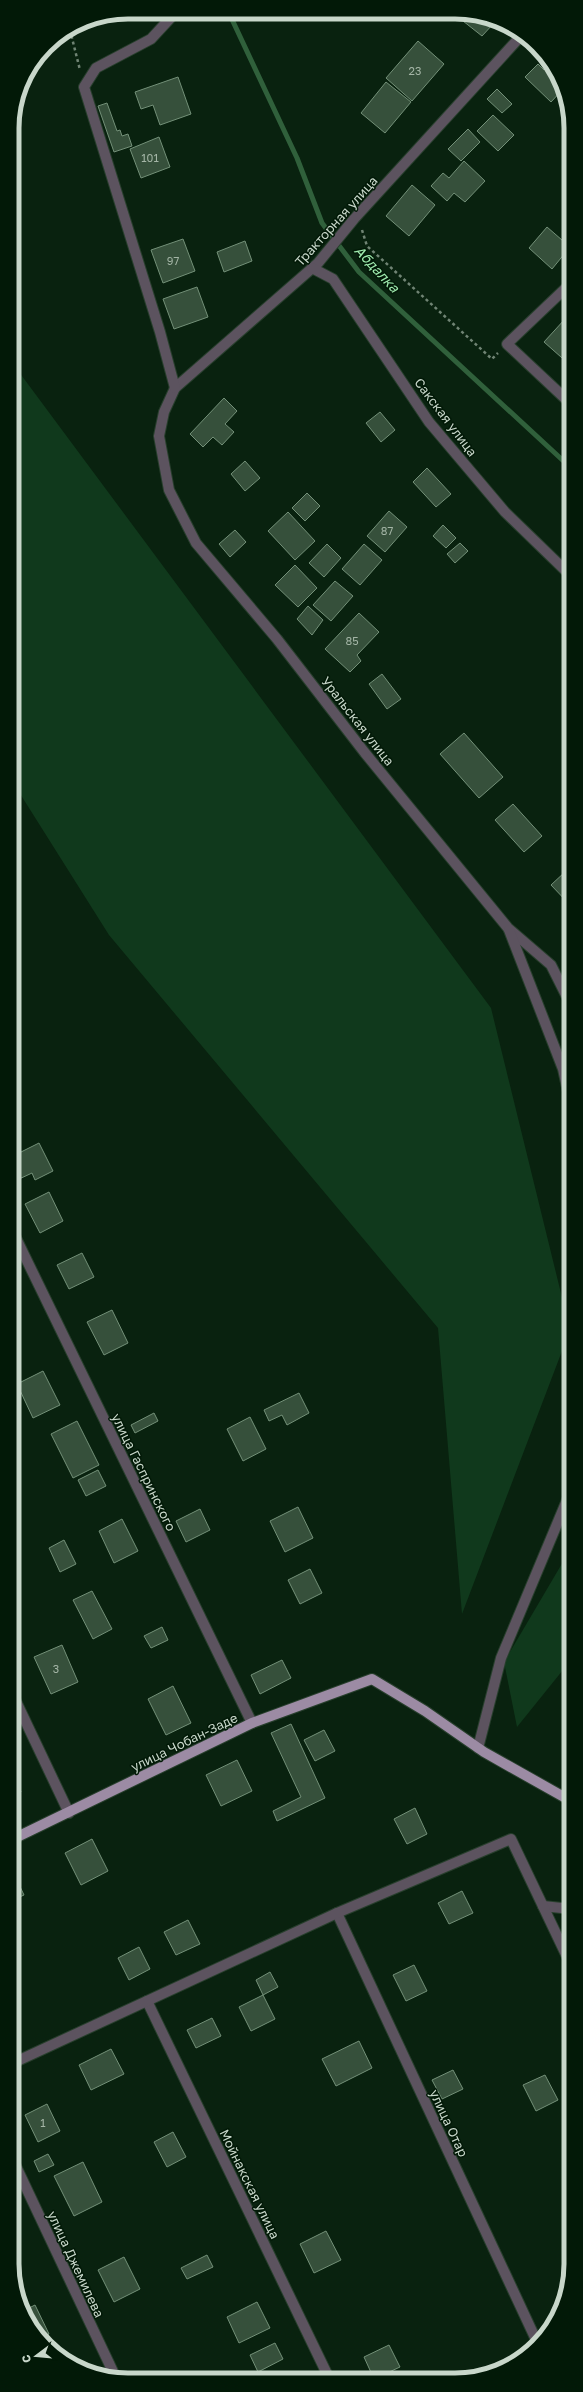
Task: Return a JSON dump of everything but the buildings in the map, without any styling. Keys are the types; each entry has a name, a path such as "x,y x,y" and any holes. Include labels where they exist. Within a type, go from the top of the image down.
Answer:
{"main road":[{"name":"улица Чобан-Заде","path":"19,1836 252,1723 372,1679 424,1711 478,1748"},
{"path":"478,1748 564,1797"}],"street":[{"path":"169,19 151,38 96,68 84,88 160,332 175,388"},
{"name":"Тракторная улица","path":"159,436 164,412 175,388 315,266 356,218 518,39"},
{"name":"Сакская улица","path":"315,266 333,279 429,422 505,512 564,570"},
{"path":"564,290 507,344 564,397"},
{"name":"Уральская улица","path":"159,436 169,490 196,543 277,639 365,753 508,928 551,965 564,991"},
{"path":"508,928 564,1074"},
{"name":"улица Гаспринского","path":"19,1244 252,1723"},
{"path":"478,1748 501,1658 564,1507"},
{"path":"19,1708 69,1813"},
{"path":"19,2060 337,1914 511,1839 564,1950"},
{"path":"543,1906 564,1908"},
{"name":"улица Отар","path":"337,1914 535,2338"},
{"name":"Мойнакская улица","path":"147,2001 327,2373"},
{"name":"улица Джемилева","path":"19,2173 113,2372"}],"path":[{"path":"71,35 84,88"},
{"path":"356,218 367,246 492,359 507,344"}],"green space":[{"path":"19,372 491,1008 564,1306 564,1346 462,1614 438,1328 109,935 19,792"},
{"path":"564,1560 564,1669 517,1727 504,1662"}],"waterway":[{"name":"Абдалка","path":"232,19 297,158 322,223 359,272 564,461"}]}
